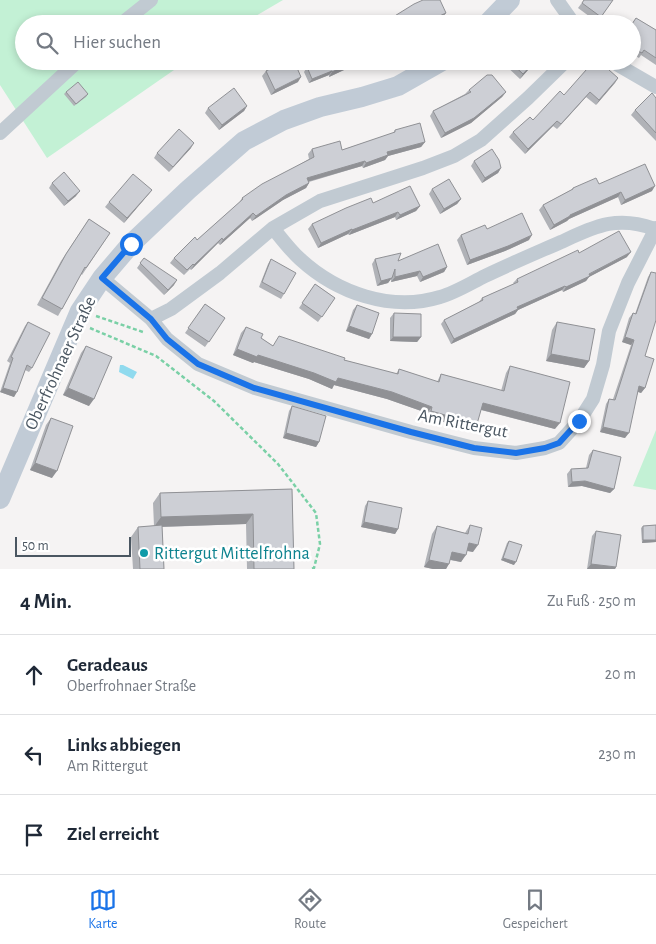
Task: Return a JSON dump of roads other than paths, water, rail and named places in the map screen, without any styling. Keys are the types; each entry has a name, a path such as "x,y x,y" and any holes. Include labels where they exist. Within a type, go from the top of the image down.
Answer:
{"street":[{"path":"133,15 152,0"},
{"path":"496,15 510,0"},
{"path":"557,0 568,15"},
{"path":"0,133 68,70"},
{"name":"Oberfrohnaer Straße","path":"0,499 78,316 102,278 131,244 188,190 244,141 284,120 320,107 398,86 426,70"},
{"path":"151,319 171,309 220,273 272,228 320,201 454,156 481,140 557,70"},
{"path":"625,70 656,87"},
{"name":"Am Rittergut","path":"102,278 151,319 167,339 198,364 254,388 474,448 516,453 545,448 559,443 579,421 593,399 603,365 609,331 628,283 655,229 639,224 616,222 582,232 441,297 404,303 350,291 327,280 299,258 272,228"}],"water":[{"path":"120,365 137,372 133,379 119,372"}],"place":[{"name":"Rittergut Mittelfrohna","path":"144,553"}]}
